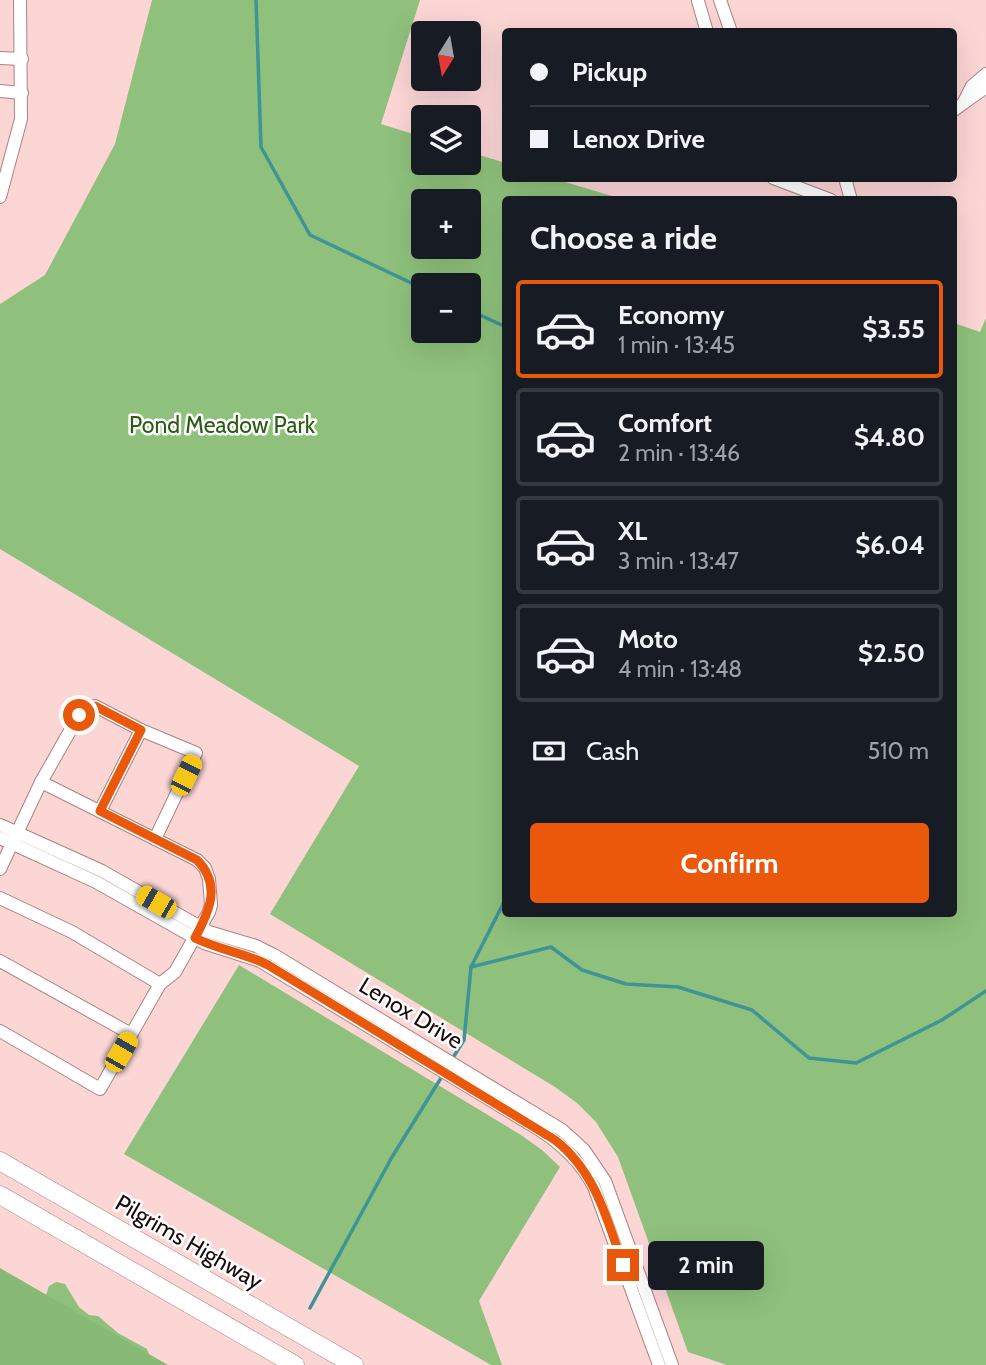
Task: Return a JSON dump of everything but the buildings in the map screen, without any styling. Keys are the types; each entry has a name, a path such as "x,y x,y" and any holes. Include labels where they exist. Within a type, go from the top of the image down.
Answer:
{"highway":[{"name":"Pilgrims Highway","path":"0,1161 354,1365"},
{"path":"0,1195 295,1365"}],"street":[{"path":"0,197 19,129 22,93 20,0"},
{"path":"720,0 730,28"},
{"path":"698,1 706,28"},
{"path":"0,58 22,59"},
{"path":"959,106 972,86 986,74"},
{"path":"959,106 986,87"},
{"path":"0,91 22,93"},
{"path":"784,182 820,196"},
{"path":"0,869 10,838 79,715 95,706 141,730 196,753 155,839"},
{"path":"100,811 141,730"},
{"path":"0,1031 100,1088 160,984 175,972 211,905 209,878 205,868 197,860 41,782"},
{"name":"Lenox Drive","path":"0,825 10,838 198,933 265,951 327,994 538,1121 581,1165 611,1213 671,1365"},
{"path":"0,898 72,932 160,984"},
{"path":"0,961 131,1034"},
{"name":"Lenox Drive","path":"611,1213 659,1365"}],"green space":[{"name":"Pond Meadow Park","path":"152,0 420,0 413,21 411,21 411,29 381,124 411,133 411,175 481,175 481,156 502,162 502,182 565,182 612,196 502,196 502,917 957,917 957,324 980,332 986,318 986,1365 727,1365 688,1352 618,1157 596,1122 577,1103 555,1087 270,914 359,766 0,549 0,304 45,275 115,144"},
{"path":"239,965 521,1135 560,1167 479,1301 502,1365 491,1365 124,1154"},
{"path":"0,1268 168,1365 0,1365"},
{"path":"56,1282 65,1284 79,1307 89,1315 98,1316 118,1333 147,1349 151,1359 23,1365 49,1286"}],"waterway":[{"path":"256,0 261,147 310,235 411,283"},
{"path":"481,316 502,325"},
{"path":"454,1056 464,1040 471,967 502,906"},
{"path":"471,967 551,947 582,970 626,984 678,987 752,1010 809,1058 856,1063 942,1020 986,991"},
{"path":"310,1308 392,1157 441,1078"}],"route":[{"path":"79,715 95,706 141,730 100,811 197,860 205,868 209,878 211,905 195,938 268,965 555,1140 575,1158 590,1180 623,1265"}]}
